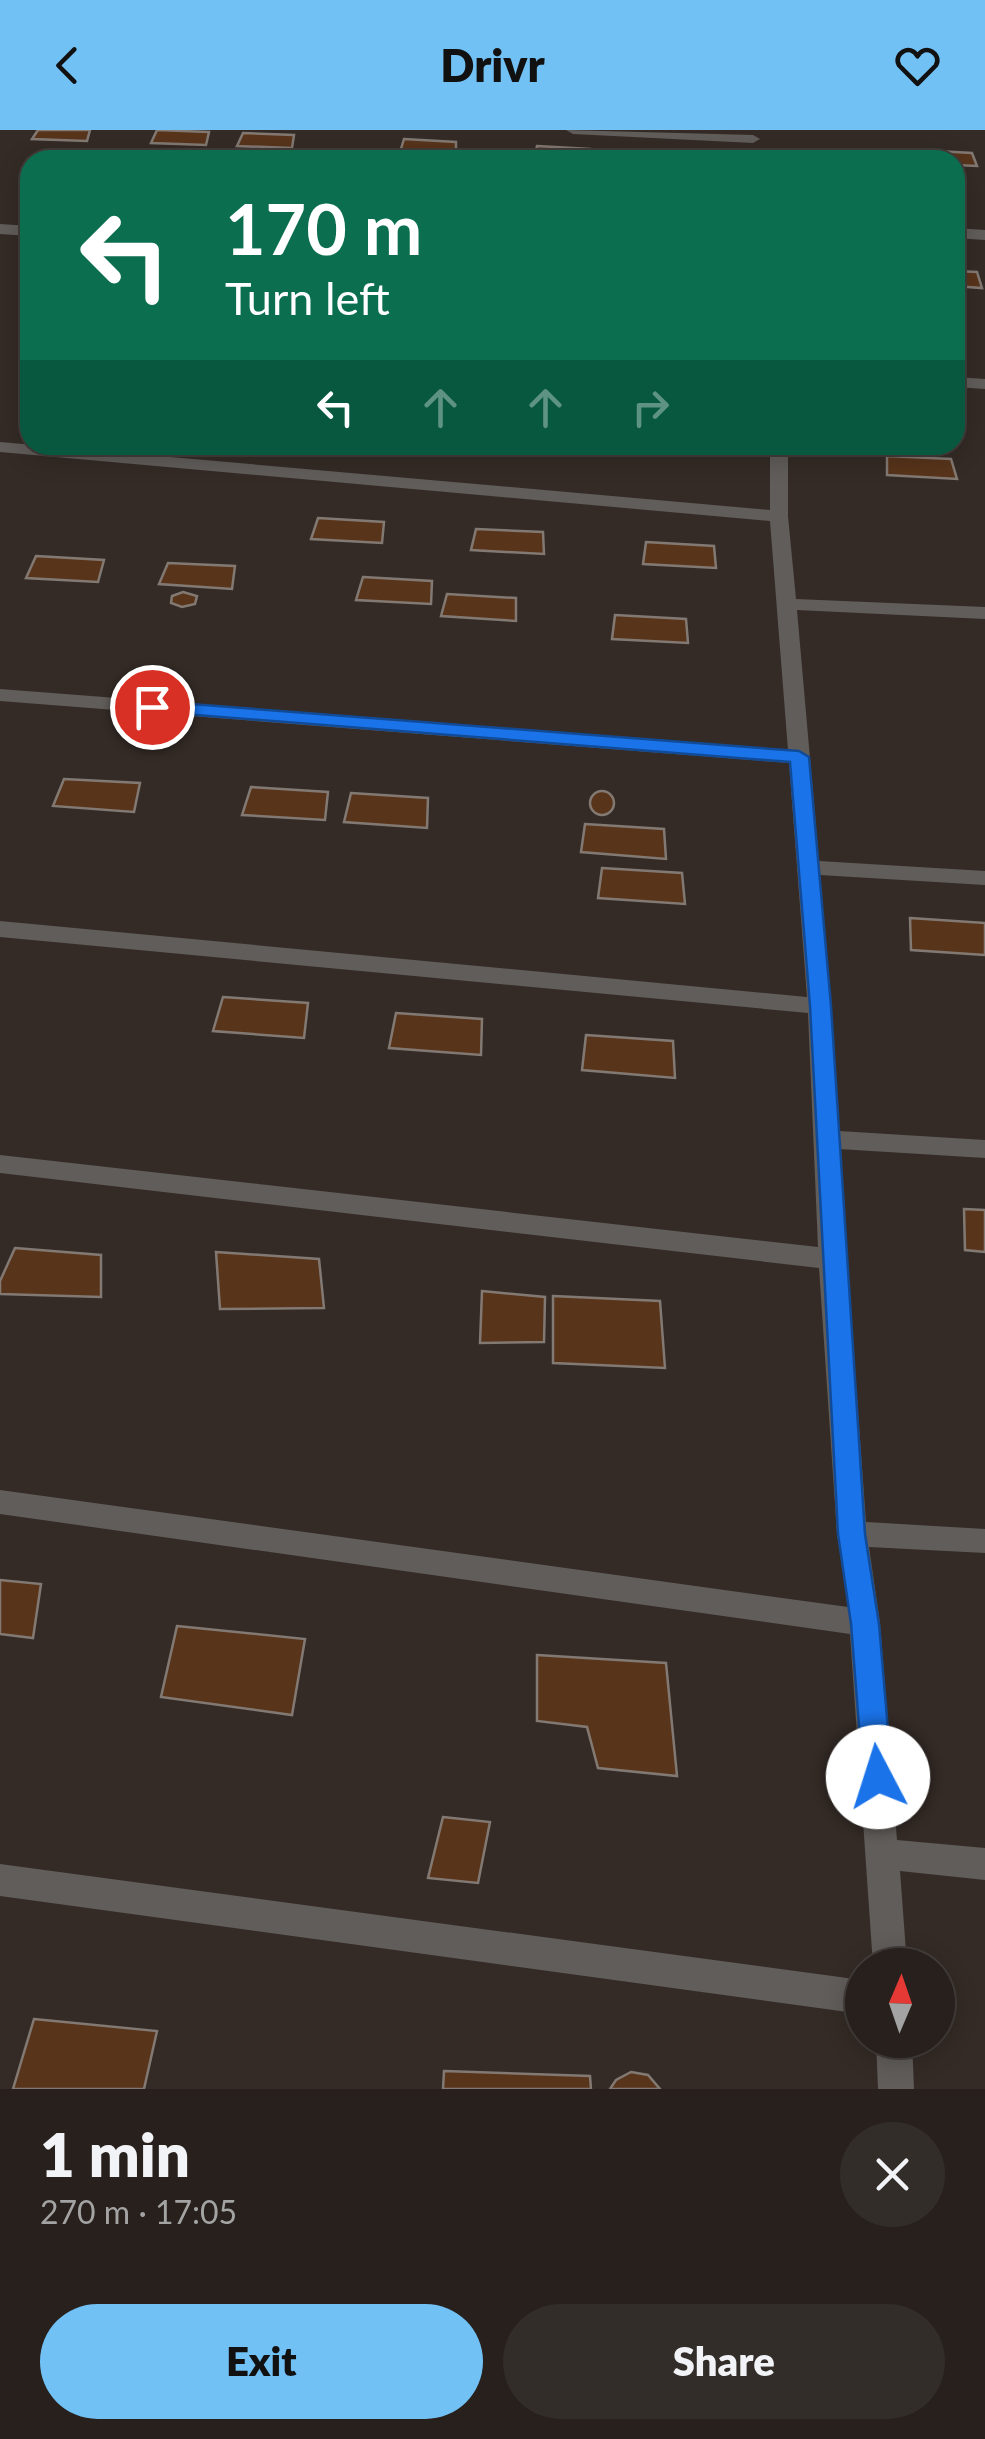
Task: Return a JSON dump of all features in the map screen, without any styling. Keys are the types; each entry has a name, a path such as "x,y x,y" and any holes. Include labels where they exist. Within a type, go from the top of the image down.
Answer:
{"street":[{"path":"573,130 753,134"},
{"path":"80,455 779,516"},
{"path":"779,455 779,516 820,1006 832,1259 852,1534 865,1624 889,1948"},
{"path":"788,604 985,613"},
{"path":"0,695 799,757"},
{"path":"808,867 985,878"},
{"path":"0,929 820,1006"},
{"path":"828,1138 985,1149"},
{"path":"0,1164 832,1259"},
{"path":"0,1502 865,1624"},
{"path":"852,1534 985,1542"},
{"path":"884,1854 985,1864"},
{"path":"0,1880 845,1996"},
{"path":"895,2058 896,2089"}],"building":[{"path":"38,130 90,130 87,141 32,139"},
{"path":"157,130 209,132 206,145 151,143"},
{"path":"243,133 294,135 292,148 237,146"},
{"path":"404,139 456,142 456,150 401,150"},
{"path":"537,146 590,149 590,150 536,150"},
{"path":"965,153 972,153 977,166 965,165"},
{"path":"965,271 977,272 982,288 965,287"},
{"path":"887,456 951,459 957,479 887,475"},
{"path":"318,518 384,522 382,543 311,539"},
{"path":"476,529 543,532 544,554 471,550"},
{"path":"646,542 714,546 716,568 643,564"},
{"path":"36,556 104,560 98,582 26,578"},
{"path":"168,563 235,566 232,589 159,584"},
{"path":"363,577 432,581 431,604 356,600"},
{"path":"183,592 197,596 195,604 182,607 171,603 172,596"},
{"path":"447,594 516,598 516,621 441,616"},
{"path":"615,615 686,619 688,643 612,639"},
{"path":"64,779 140,783 134,812 53,806"},
{"path":"251,787 328,792 325,820 242,815"},
{"path":"602,791 614,803 602,815 590,803"},
{"path":"351,793 428,798 427,828 344,822"},
{"path":"585,824 664,829 666,859 581,852"},
{"path":"602,868 682,873 685,904 598,898"},
{"path":"910,918 985,923 985,955 911,950"},
{"path":"223,997 308,1003 304,1038 213,1031"},
{"path":"396,1013 482,1019 481,1055 389,1048"},
{"path":"586,1035 673,1041 675,1078 582,1070"},
{"path":"964,1209 985,1210 985,1252 965,1250"},
{"path":"15,1248 101,1255 101,1297 0,1294 0,1281"},
{"path":"216,1252 319,1259 324,1308 220,1309"},
{"path":"482,1291 545,1297 544,1342 480,1343"},
{"path":"553,1296 660,1301 665,1368 553,1363"},
{"path":"0,1580 41,1584 33,1638 0,1634"},
{"path":"177,1626 305,1639 292,1715 161,1697"},
{"path":"537,1655 666,1663 677,1776 598,1768 587,1727 537,1721"},
{"path":"443,1817 490,1822 478,1883 428,1878"},
{"path":"34,2019 157,2031 144,2089 13,2089"},
{"path":"444,2071 590,2076 591,2089 443,2089"},
{"path":"631,2072 648,2075 660,2089 610,2089 616,2080"}],"route":[{"path":"152,707 799,757 820,1006 832,1259 852,1534 865,1624 878,1777"}]}
